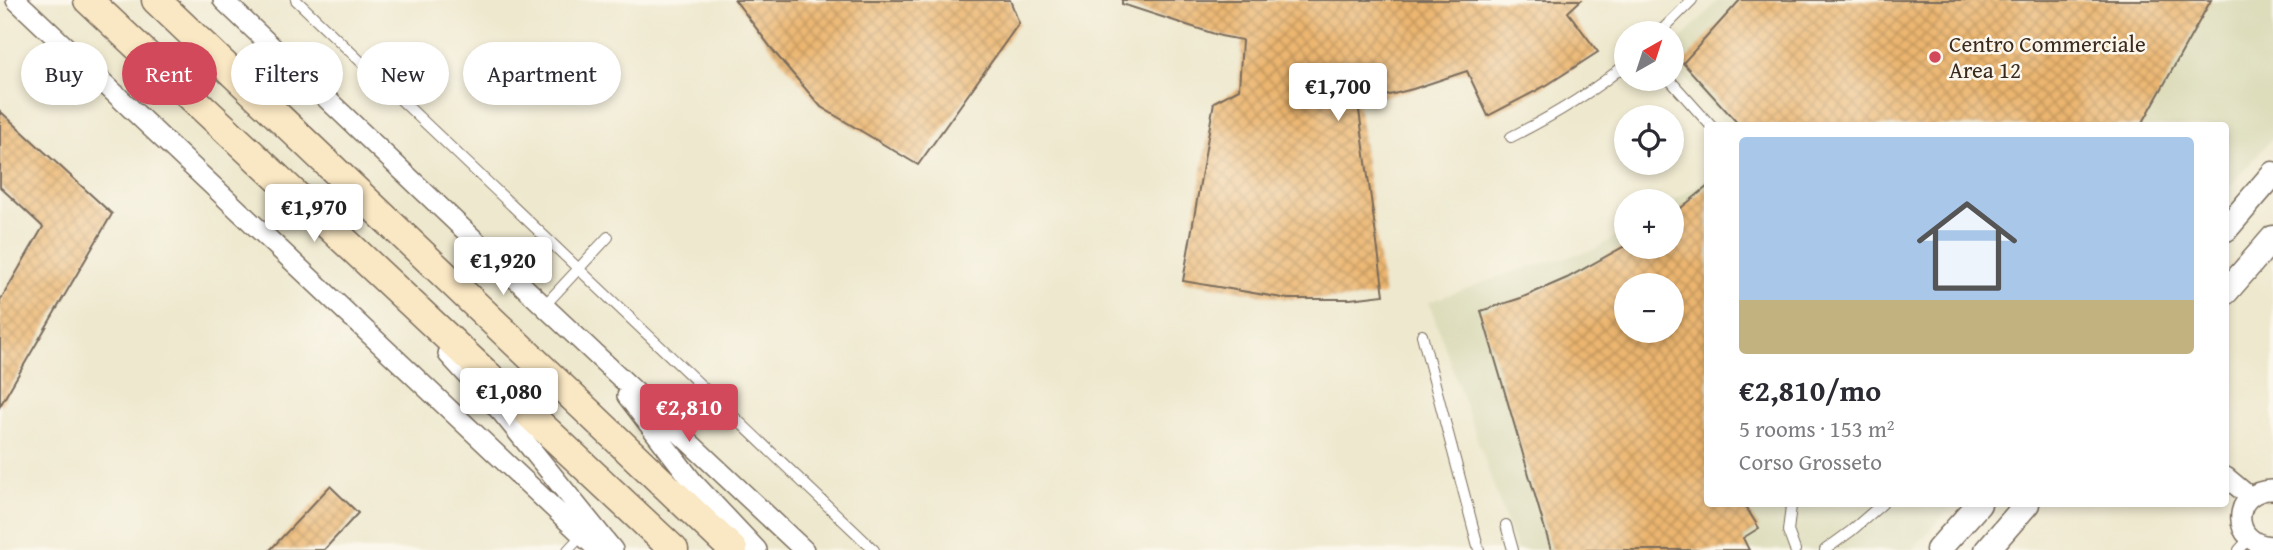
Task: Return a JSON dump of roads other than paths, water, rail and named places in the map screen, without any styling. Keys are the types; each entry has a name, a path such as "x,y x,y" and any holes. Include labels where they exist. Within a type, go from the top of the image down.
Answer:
{"main road":[{"path":"89,0 674,550"},
{"path":"156,0 733,550"}],"street":[{"path":"16,0 598,550"},
{"path":"223,0 804,550"},
{"path":"2229,225 2273,174"},
{"path":"2229,289 2273,238"},
{"path":"377,270 456,364 502,413 613,550"},
{"path":"599,358 694,482 757,550"},
{"path":"2229,480 2250,497"},
{"path":"2273,490 2256,492 2244,504 2241,513 2244,544 2273,546"},
{"path":"1938,550 1976,507"},
{"path":"1987,550 2024,507"}],"lane":[{"path":"296,0 874,550"},
{"path":"1671,21 1692,0"},
{"path":"1511,137 1553,116 1614,74"},
{"path":"1680,91 1707,122"},
{"path":"544,306 608,237"},
{"path":"1422,335 1479,550"},
{"path":"1791,507 1788,531 1795,550"},
{"path":"1825,550 1879,507"},
{"path":"1506,525 1513,550"},
{"path":"568,550 582,535"}],"place":[{"name":"Centro Commerciale Area 12","path":"1935,57"}]}
